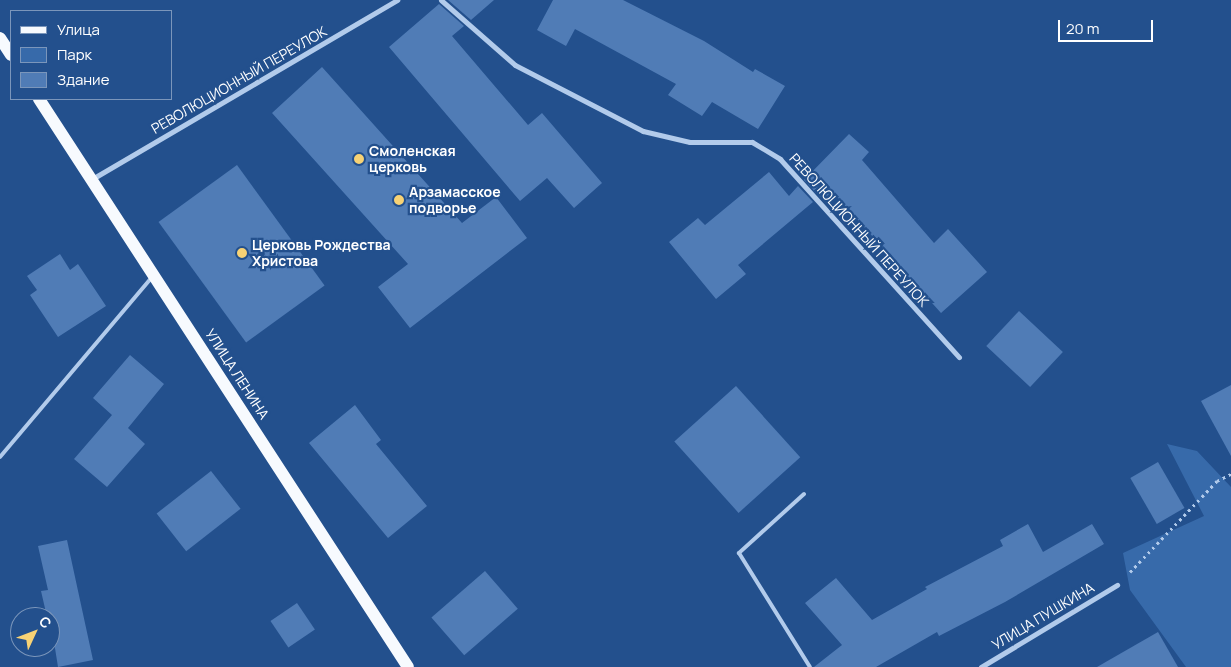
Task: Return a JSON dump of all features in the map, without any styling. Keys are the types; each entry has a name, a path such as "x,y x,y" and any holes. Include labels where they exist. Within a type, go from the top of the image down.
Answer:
{"main road":[{"path":"0,38 10,53"},
{"name":"УЛИЦА ЛЕНИНА","path":"40,100 408,667"}],"street":[{"name":"РЕВОЛЮЦИОННЫЙ ПЕРЕУЛОК","path":"92,179 397,0"},
{"name":"РЕВОЛЮЦИОННЫЙ ПЕРЕУЛОК","path":"441,0 515,65 642,130 690,142 752,142 780,159 959,357"},
{"name":"УЛИЦА ПУШКИНА","path":"981,667 1117,584"}],"lane":[{"path":"0,457 155,275"},
{"path":"804,494 739,553 810,667"}],"path":[{"path":"1117,584 1217,481 1231,474"}],"green space":[{"path":"1167,444 1197,451 1231,487 1231,667 1186,667 1130,590 1123,553 1204,516"}],"building":[{"path":"448,0 494,0 471,20"},
{"path":"553,0 623,0 704,41 753,72 755,69 785,86 758,129 712,102 702,116 668,95 676,84 575,29 566,46 537,30"},
{"path":"439,4 464,26 452,36 528,125 542,113 602,183 574,208 547,178 520,201 389,47"},
{"path":"322,67 462,223 496,197 527,238 410,328 378,287 408,264 272,113"},
{"path":"849,134 869,152 862,160 934,243 948,229 987,272 941,313 832,191 827,196 824,193 820,197 804,180"},
{"name":"Церковь Рождества Христова","path":"237,165 325,286 246,343 159,222"},
{"path":"769,172 789,196 798,186 813,202 738,265 746,274 716,299 669,242 698,218 705,225"},
{"path":"60,254 70,270 78,264 106,306 58,337 30,295 37,290 27,276"},
{"path":"1019,311 1063,352 1030,387 986,346"},
{"path":"130,355 164,384 128,428 145,444 107,487 74,459 112,415 93,398"},
{"path":"1231,385 1231,456 1201,401"},
{"path":"736,386 800,457 739,513 674,442"},
{"path":"355,405 381,440 376,444 427,506 388,538 309,443"},
{"path":"1158,462 1184,508 1157,524 1130,478"},
{"path":"211,471 241,509 186,551 157,513"},
{"path":"1028,524 1043,552 1092,524 1104,544 1005,602 939,636 937,632 876,667 814,667 842,645 805,603 836,578 872,620 927,589 925,587 1003,546 1000,540"},
{"path":"67,540 93,660 58,667 56,657 60,657 60,607 45,607 41,591 48,590 38,546"},
{"path":"485,571 518,609 464,655 431,618"},
{"path":"297,603 315,630 288,647 270,621"},
{"path":"1158,632 1178,667 1097,667"}],"place":[{"name":"Смоленская церковь","path":"359,159"},
{"name":"Арзамасское подворье","path":"399,200"},
{"name":"Церковь Рождества Христова","path":"242,253"}]}
